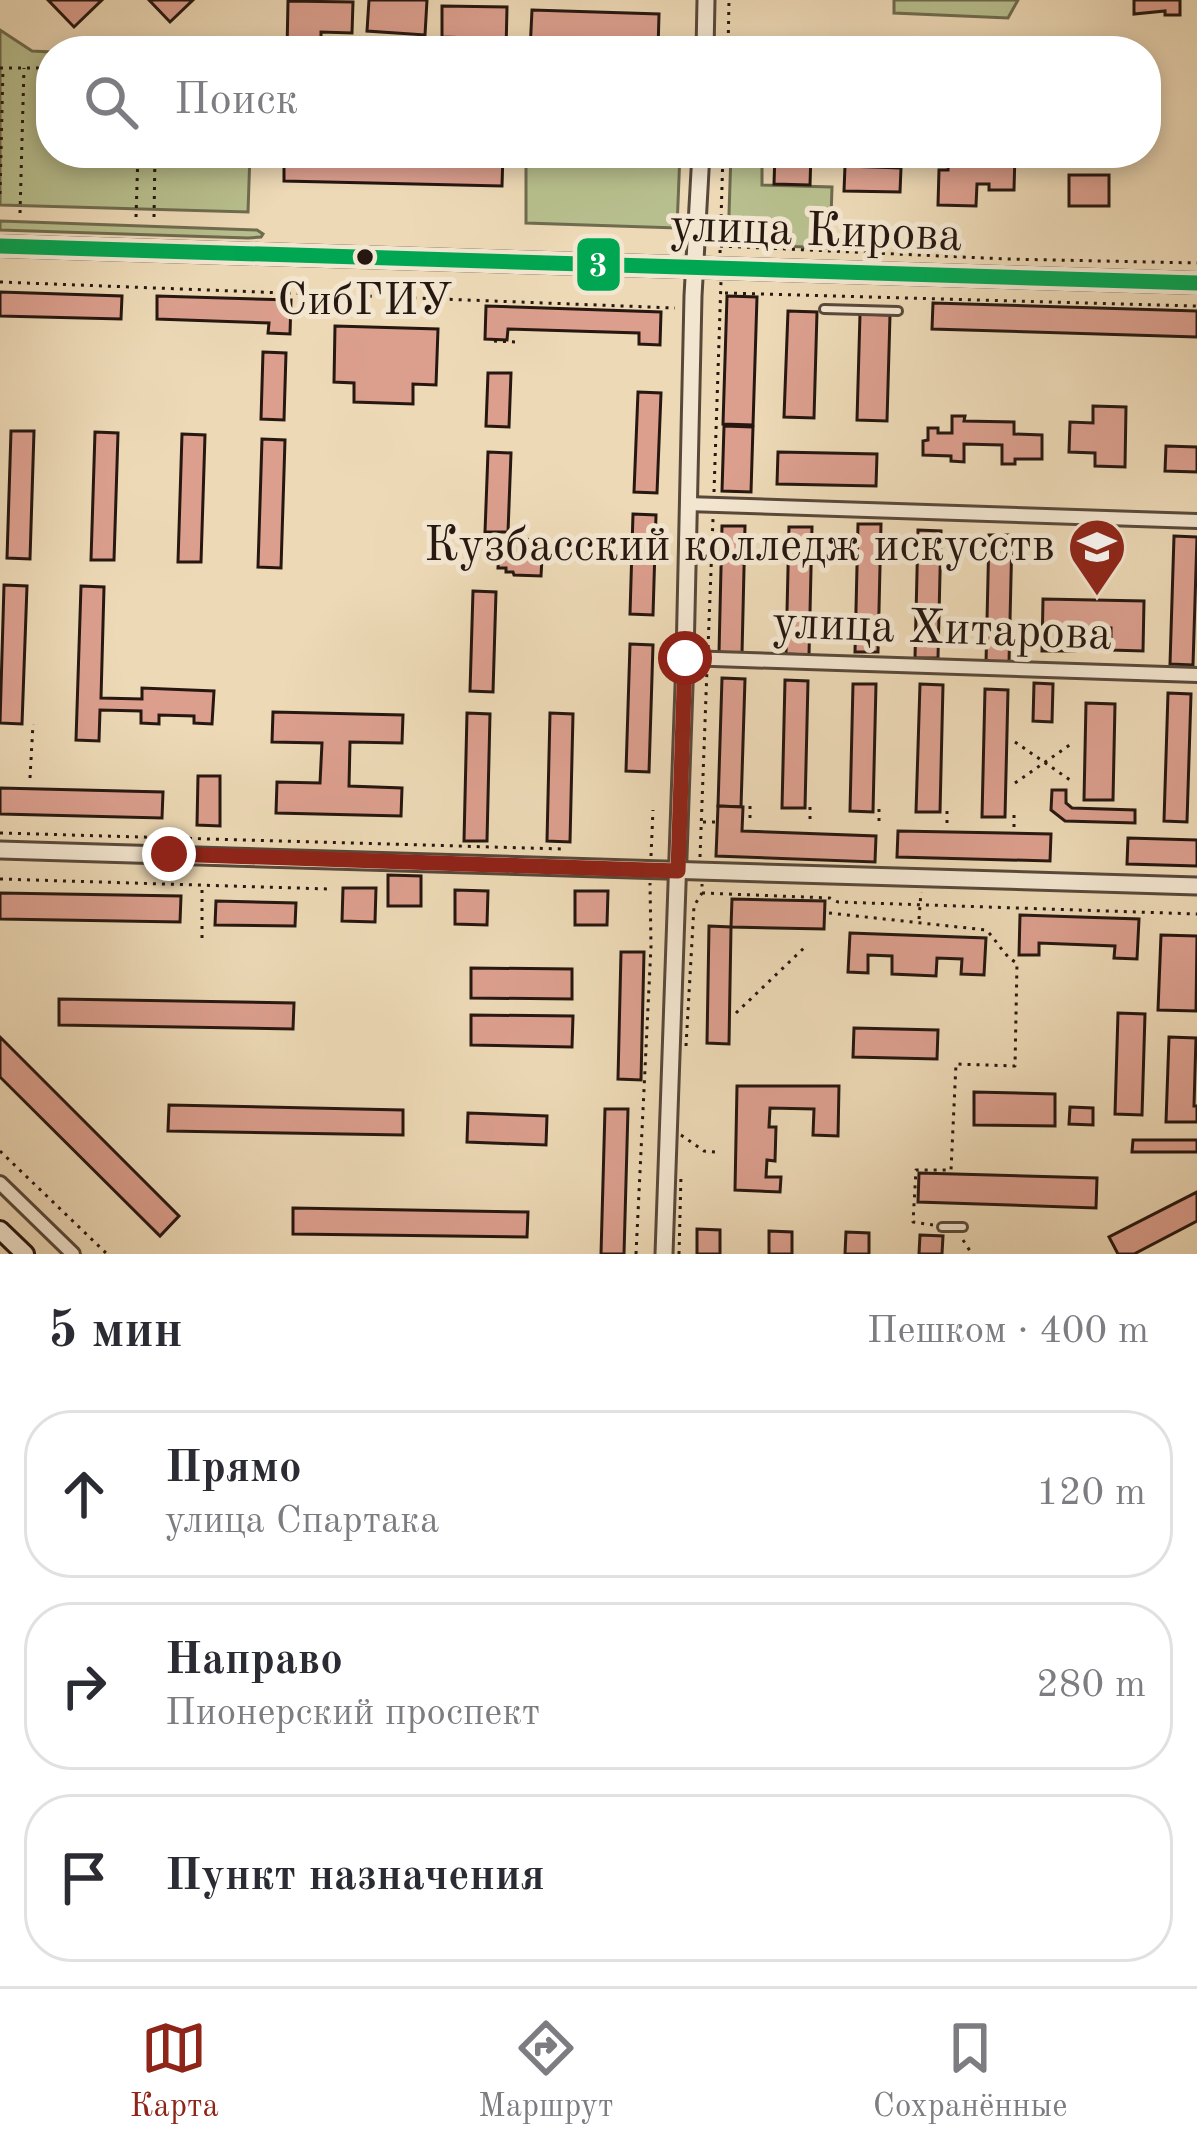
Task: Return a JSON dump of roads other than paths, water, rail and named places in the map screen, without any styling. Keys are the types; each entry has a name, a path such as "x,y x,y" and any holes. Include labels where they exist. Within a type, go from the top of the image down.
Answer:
{"main road":[{"name":"улица Кирова","path":"0,246 1197,283"},
{"path":"0,1230 25,1254"}],"street":[{"path":"705,36 706,0"},
{"path":"664,1254 700,168"},
{"path":"687,504 1197,521"},
{"name":"улица Хитарова","path":"685,658 1197,675"},
{"path":"0,850 1197,886"},
{"path":"0,1183 73,1254"}],"lane":[{"path":"824,309 898,310"},
{"path":"942,1227 963,1227"}],"place":[{"name":"СибГИУ","path":"365,257"},
{"name":"Кузбасский колледж искусств","path":"1097,598"}]}
